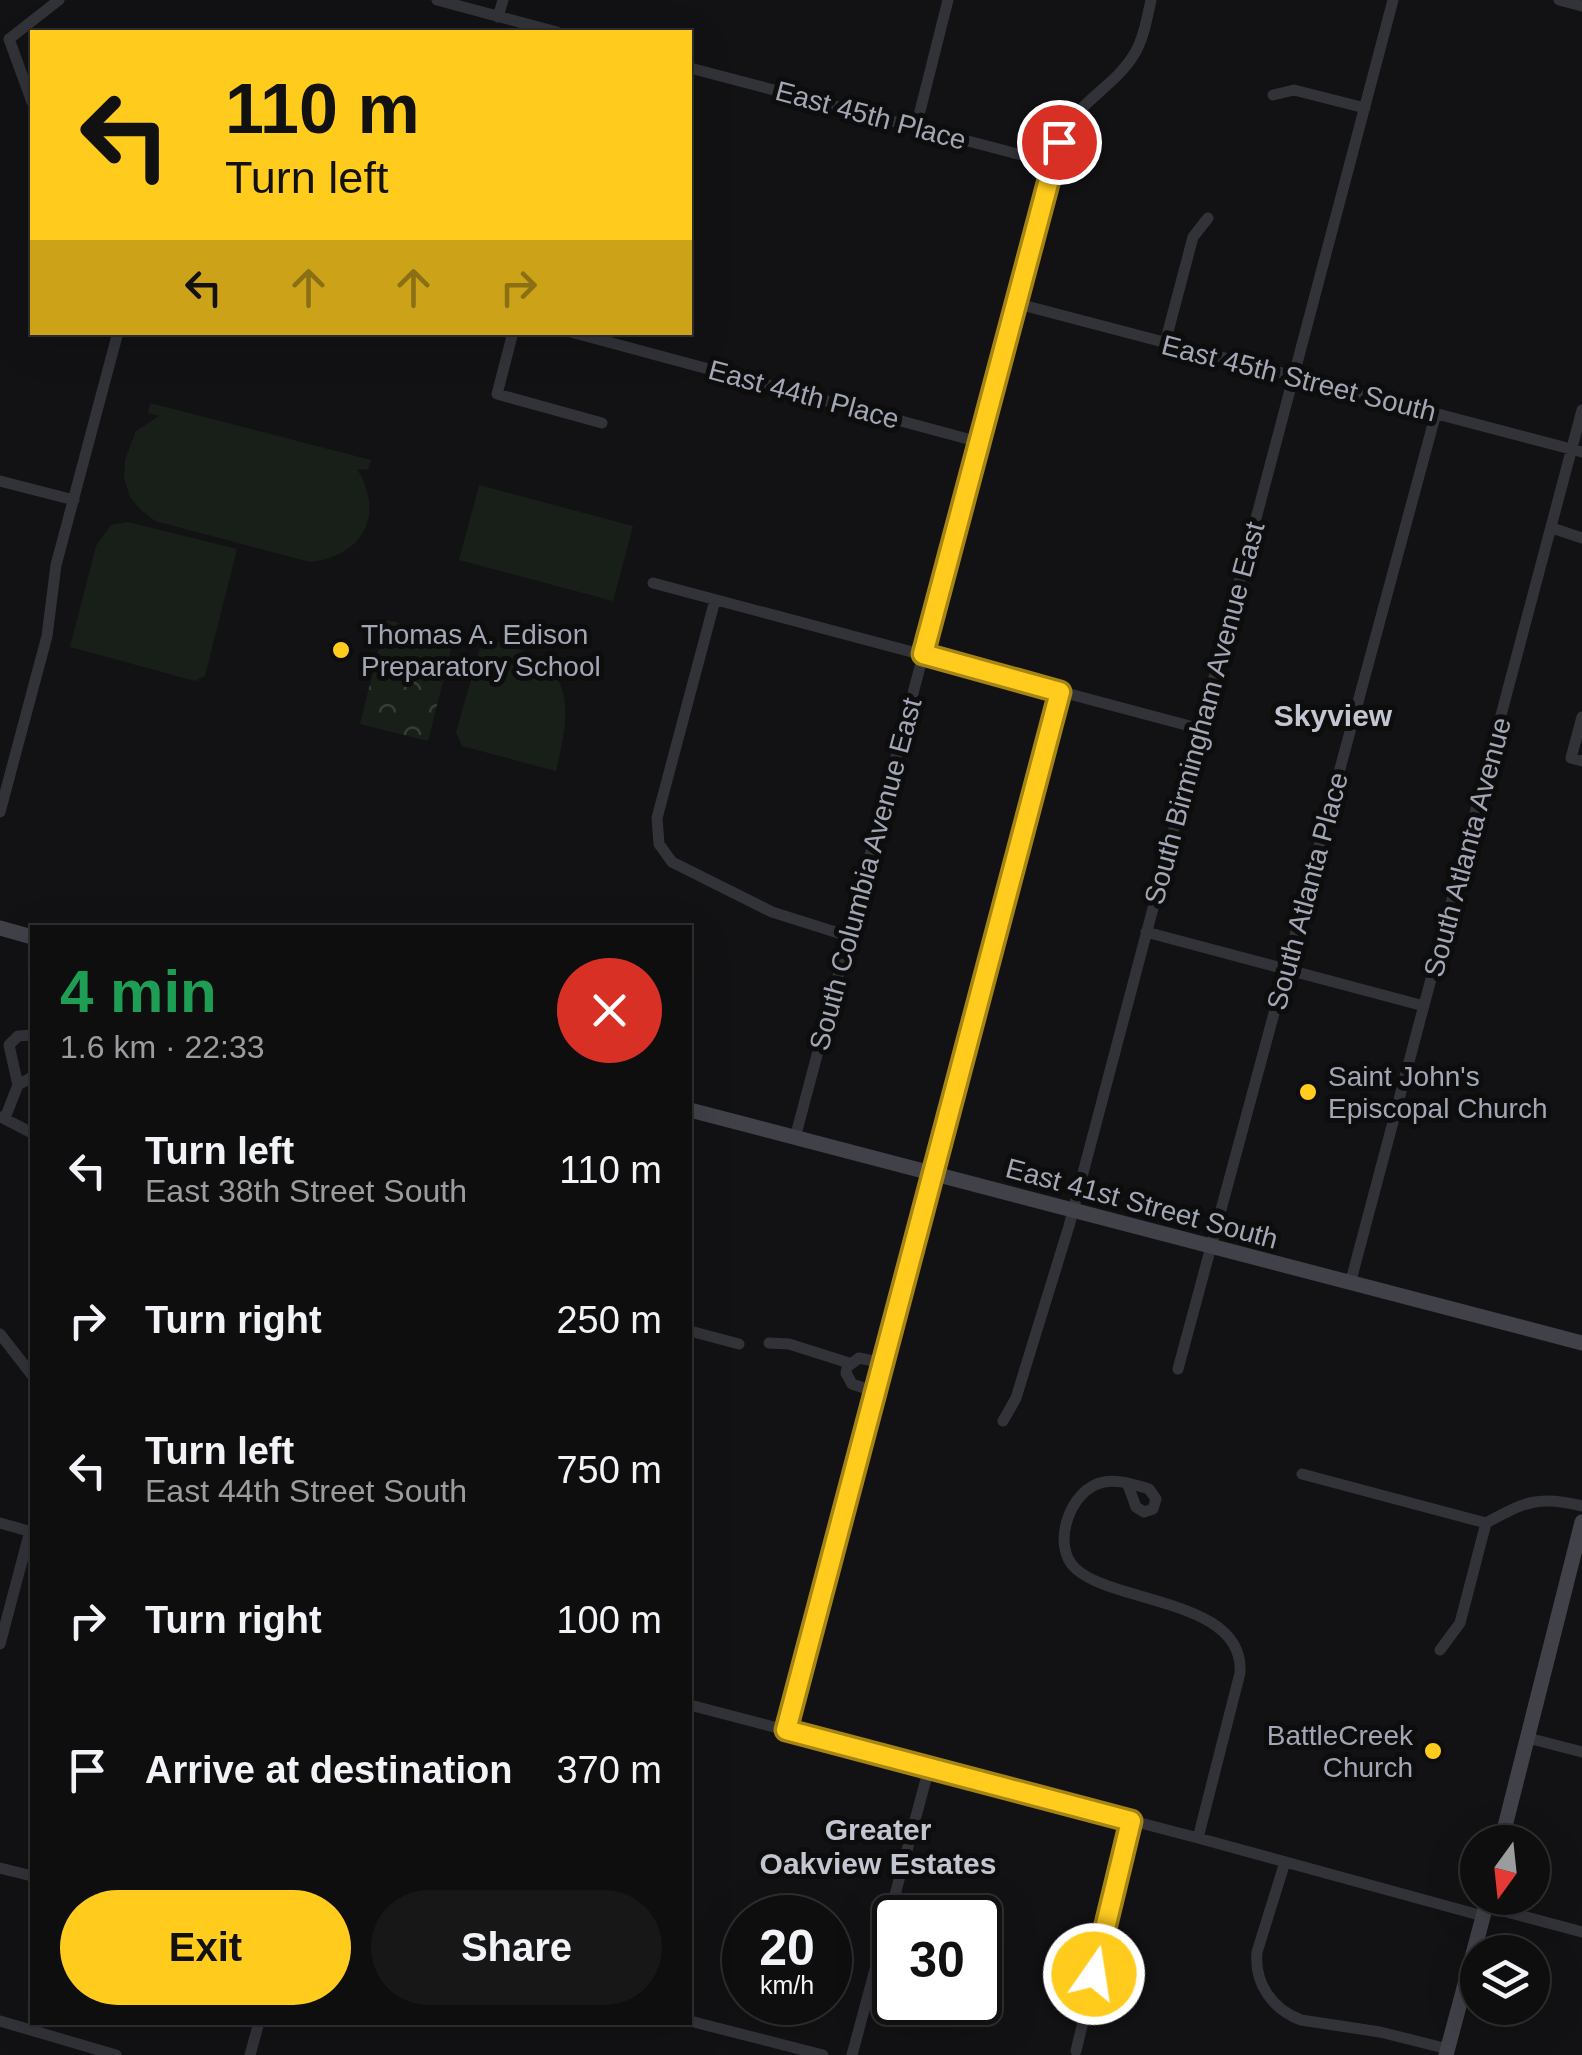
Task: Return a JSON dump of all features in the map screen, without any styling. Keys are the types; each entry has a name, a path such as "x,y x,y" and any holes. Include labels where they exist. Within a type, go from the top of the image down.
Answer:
{"main road":[{"path":"0,928 30,936"},
{"name":"East 41st Street South","path":"692,1111 1582,1343"},
{"path":"1506,1825 1582,1522"},
{"path":"1447,2052 1483,1915"}],"street":[{"path":"30,97 4,38 59,0"},
{"path":"437,0 549,30"},
{"path":"498,17 503,0"},
{"path":"916,127 948,0"},
{"name":"South Columbia Avenue East","path":"795,1138 1052,163 1066,124 1135,53 1152,0"},
{"name":"South Birmingham Avenue East","path":"1003,1421 1016,1398 1073,1210 1393,0"},
{"path":"1559,0 1582,6"},
{"name":"East 45th Place","path":"692,69 1052,163"},
{"path":"1273,95 1294,90 1364,108"},
{"path":"1165,343 1193,237 1208,218"},
{"name":"East 45th Street South","path":"1016,302 1577,451"},
{"path":"0,812 47,636 56,565 117,335"},
{"path":"512,335 498,394 602,423"},
{"name":"East 44th Place","path":"582,335 979,442"},
{"name":"South Atlanta Avenue","path":"1350,1284 1552,528 1577,451 1582,410"},
{"name":"South Atlanta Place","path":"1178,1369 1436,413"},
{"path":"0,481 74,500"},
{"path":"1552,528 1576,536"},
{"path":"653,583 1201,729"},
{"path":"715,600 657,818 658,844 672,862 772,912 848,936"},
{"path":"786,1730 1060,692"},
{"path":"1577,759 1582,717"},
{"path":"1146,932 1424,1006"},
{"path":"18,1086 9,1045 18,1036 30,1035"},
{"path":"30,1078 18,1086 3,1118 30,1132"},
{"path":"692,1332 738,1344"},
{"path":"0,1334 30,1372"},
{"path":"769,1343 789,1344 849,1363 859,1358 884,1362"},
{"path":"849,1363 846,1373 852,1384 876,1392"},
{"path":"1302,1474 1486,1524 1532,1501 1554,1499 1582,1506"},
{"path":"1128,1484 1104,1482 1081,1496 1067,1522 1064,1540 1072,1566 1086,1577 1140,1594 1214,1625 1230,1636 1240,1651 1240,1673 1198,1838"},
{"path":"0,1523 30,1532"},
{"path":"1440,1650 1460,1623 1486,1524"},
{"path":"0,1644 30,1536"},
{"path":"692,1706 1285,1862 1460,1900"},
{"path":"1528,1738 1582,1752"},
{"path":"852,2055 929,1768"},
{"path":"1076,2051 1131,1821"},
{"path":"1285,1862 1257,1952 1256,1966 1266,1994 1278,2007 1301,2020 1380,2032 1447,2052"},
{"path":"0,1868 30,1876"},
{"path":"1519,1915 1582,1932"},
{"path":"0,2021 116,2055"},
{"path":"692,2022 823,2055"},
{"path":"250,2055 258,2025"}],"green space":[{"path":"150,403 371,460 368,470 357,469 369,502 364,530 344,551 310,562 155,521 130,497 124,478 125,460 136,431 159,416 148,413"},
{"path":"479,485 633,526 613,601 459,560"},
{"path":"128,522 237,549 205,676 195,681 70,647 96,546 111,525"},
{"path":"386,620 454,637 428,741 360,724"},
{"path":"483,638 534,657 559,682 565,719 556,771 462,746 456,732"}],"place":[{"name":"Thomas A. Edison Preparatory School","path":"341,650"},
{"name":"Saint John's Episcopal Church","path":"1308,1092"},
{"name":"BattleCreek Church","path":"1433,1751"}],"district":[{"name":"Skyview","path":"1333,716"},
{"name":"Greater Oakview Estates","path":"878,1847"}],"route":[{"path":"1059,142 923,654 1060,692 786,1730 1131,1821 1094,1974"}]}
